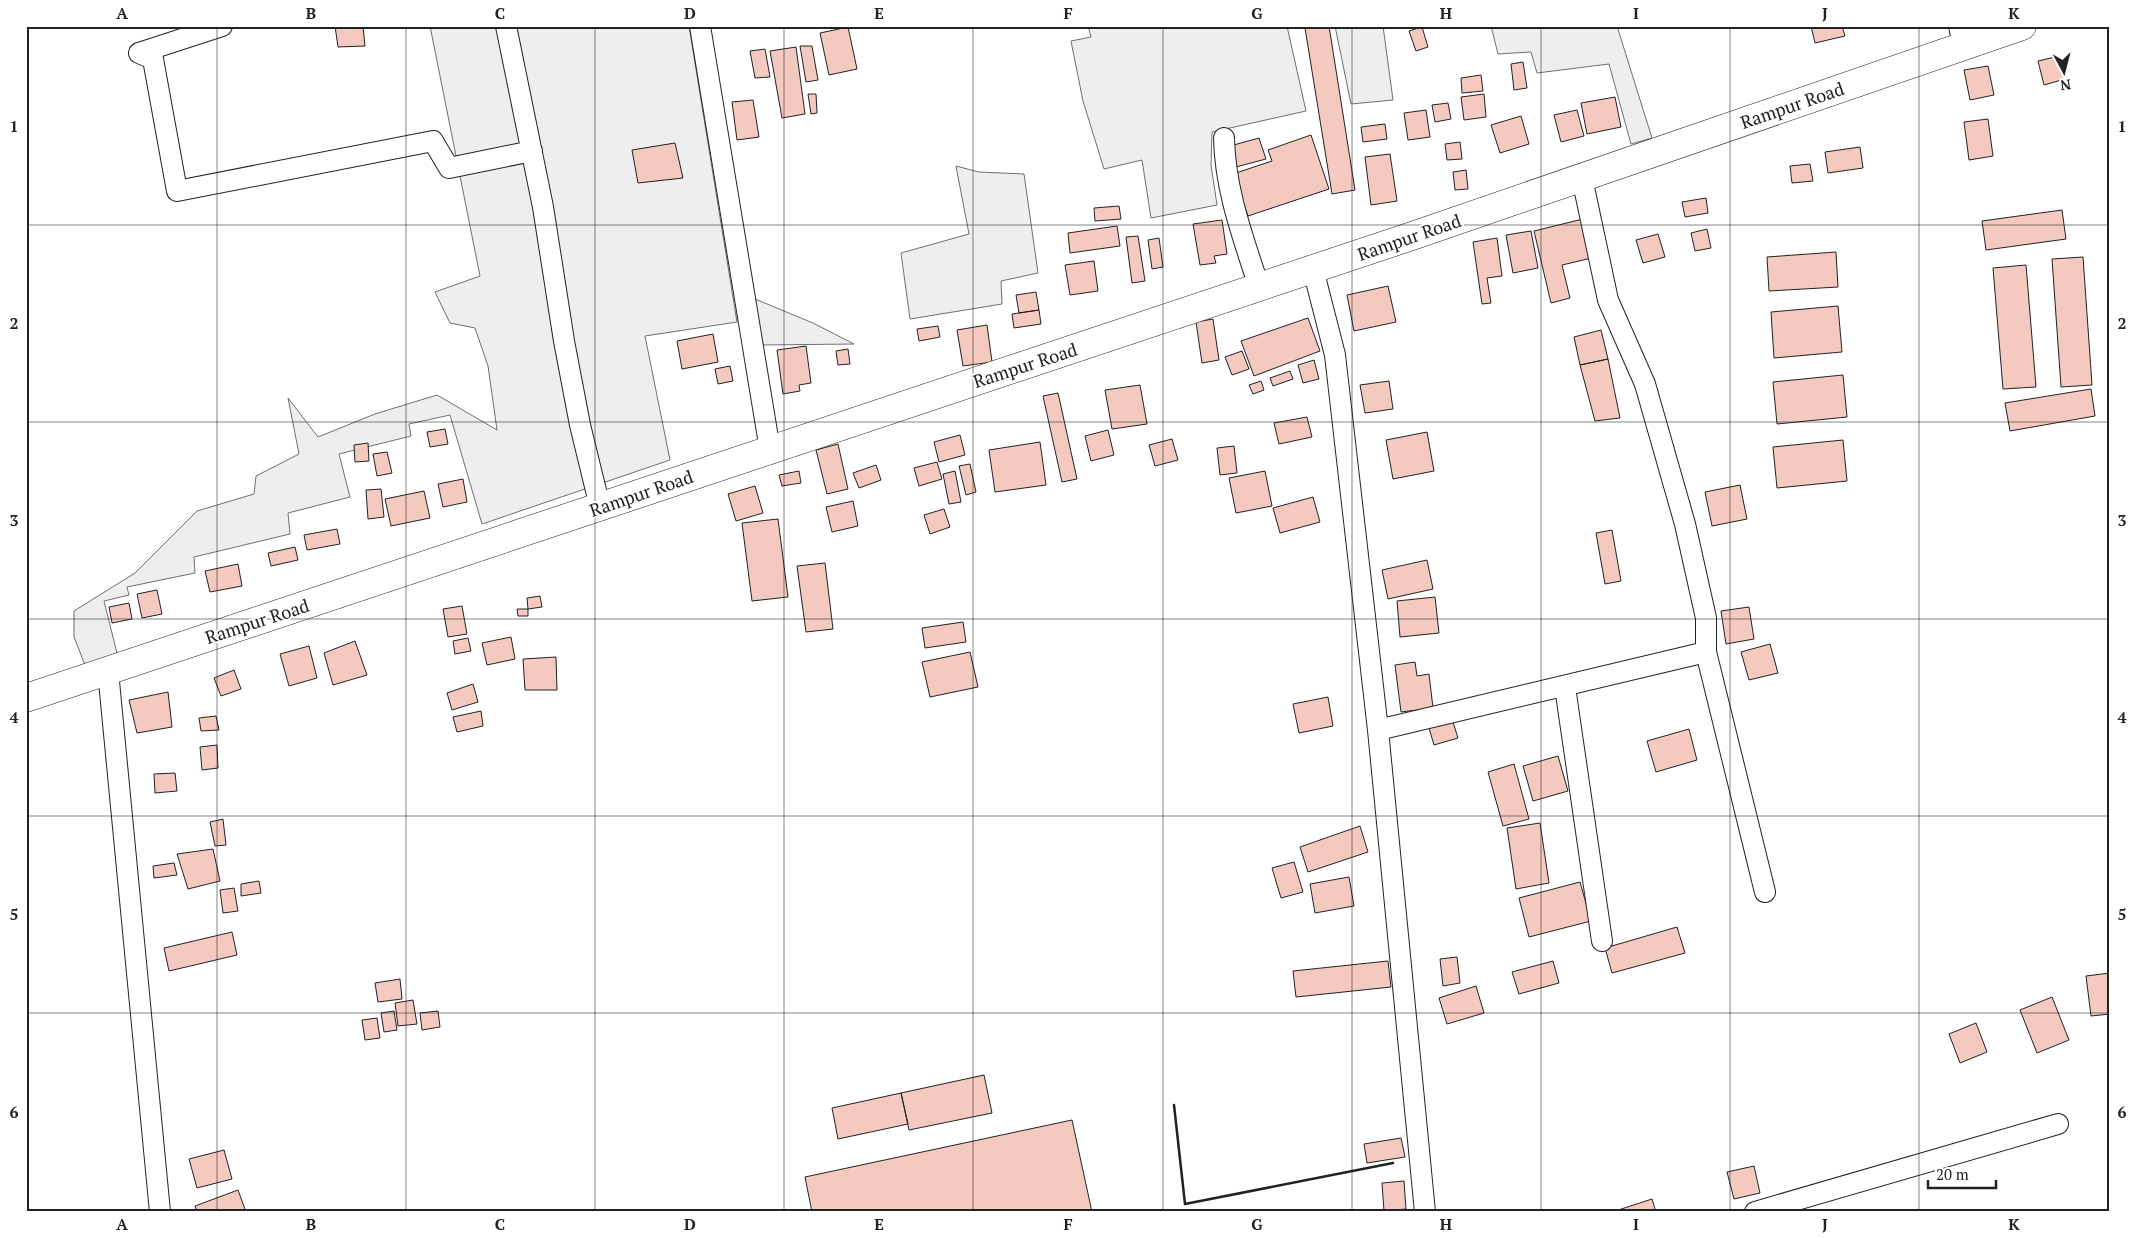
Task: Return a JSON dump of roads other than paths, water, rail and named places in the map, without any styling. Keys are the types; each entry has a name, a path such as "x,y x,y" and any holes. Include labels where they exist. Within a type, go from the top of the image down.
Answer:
{"main road":[{"name":"Rampur Road","path":"26,698 1582,178 1961,36 2022,26"}],"street":[{"path":"222,26 140,52 153,59 177,191 433,141 449,168 532,150"},
{"path":"506,26 544,207 576,407 600,507"},
{"path":"700,26 770,450"},
{"path":"1224,138 1224,162 1230,196 1259,287"},
{"path":"1582,178 1608,300 1645,384 1685,524 1706,618 1706,652 1765,892"},
{"path":"1313,269 1335,355 1378,730 1425,1212"},
{"path":"1378,730 1706,652"},
{"path":"108,671 160,1212"},
{"path":"1565,687 1602,941"},
{"path":"1755,1212 2058,1124"}]}
